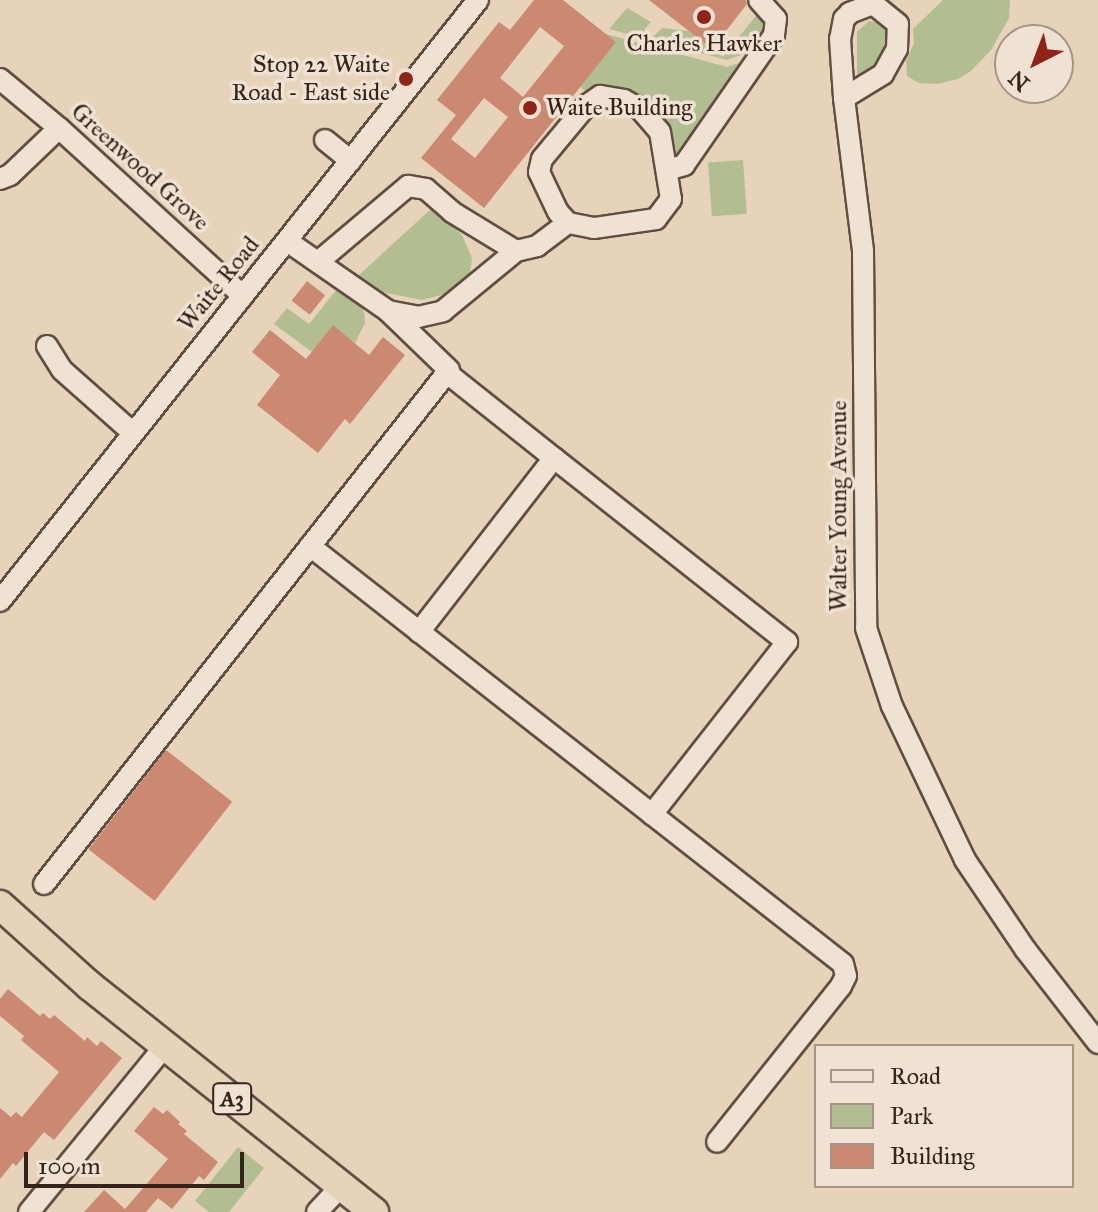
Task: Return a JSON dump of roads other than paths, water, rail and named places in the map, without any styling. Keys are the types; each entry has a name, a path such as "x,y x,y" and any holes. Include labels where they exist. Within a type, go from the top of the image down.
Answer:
{"highway":[{"name":"A3","path":"0,905 46,942 90,986"},
{"name":"A3","path":"0,926 90,986 374,1212"}],"street":[{"name":"Waite Road","path":"0,601 7,579 133,433 478,0"},
{"path":"667,170 684,165 774,35 776,19 759,0"},
{"name":"Greenwood Grove","path":"0,79 59,128 243,296"},
{"path":"600,96 624,100 651,119 665,146 667,170 671,199 656,219 594,228 568,223 558,212 539,172 539,165 587,105 600,96"},
{"name":"Walter Young Avenue","path":"844,98 863,251 866,628 892,706 965,860 1025,949 1098,1043"},
{"path":"0,179 10,175 59,128"},
{"path":"325,140 351,161"},
{"path":"318,262 408,186 426,189 452,212 516,251"},
{"path":"388,311 418,317 443,311 516,251 537,246 568,223"},
{"path":"44,884 449,370 388,311 287,241"},
{"path":"47,346 62,370 133,433"},
{"path":"447,373 787,642 652,814"},
{"path":"419,632 554,458"},
{"path":"310,546 843,964 846,976 717,1142"},
{"path":"29,1212 165,1046"},
{"path":"317,1212 341,1186"}],"place":[{"name":"Charles Hawker","path":"704,17"},
{"name":"Stop 22 Waite Road - East side","path":"406,79"},
{"name":"Waite Building","path":"530,108"}]}
